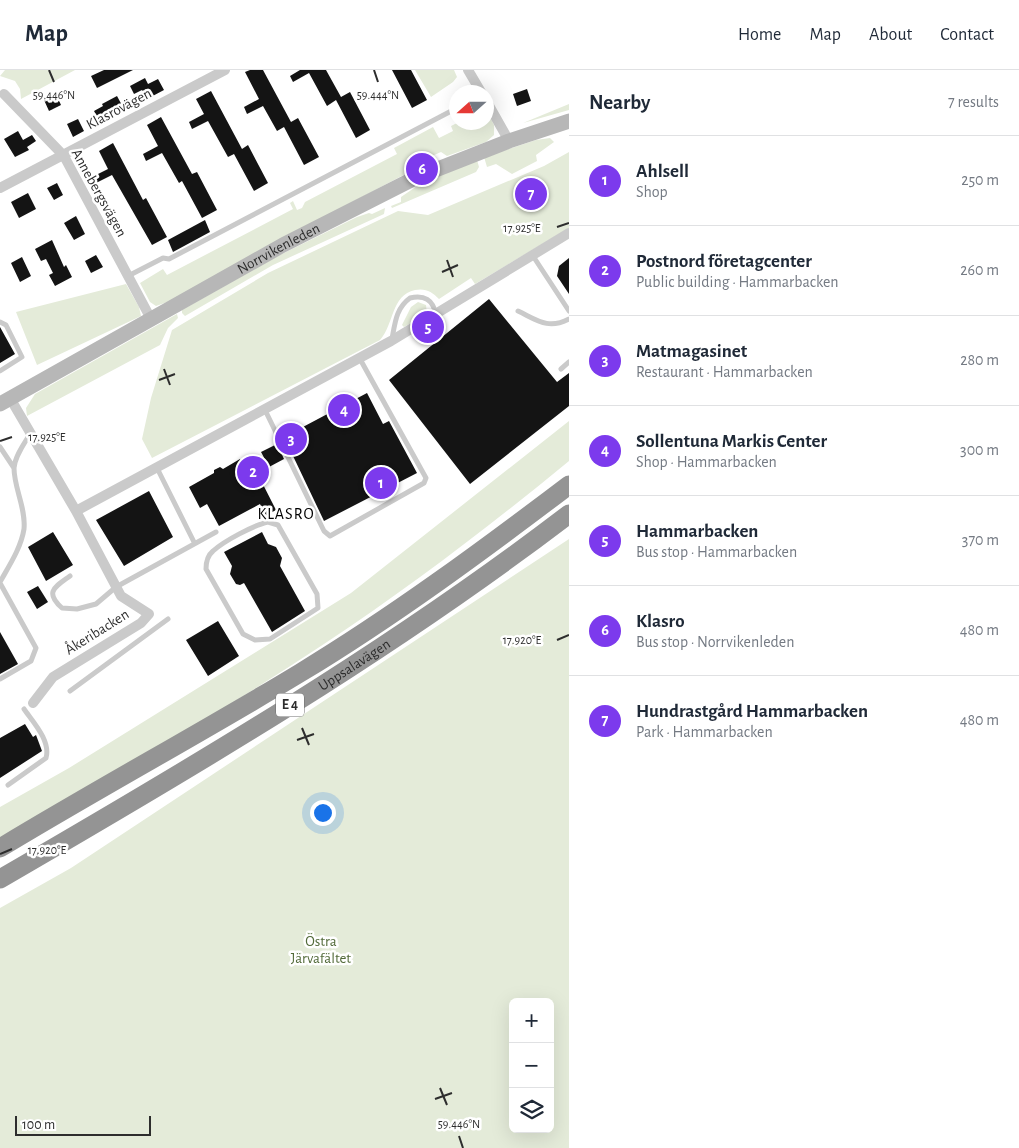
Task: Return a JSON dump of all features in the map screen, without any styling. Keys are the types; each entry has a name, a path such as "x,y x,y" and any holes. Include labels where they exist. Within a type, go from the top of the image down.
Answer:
{"highway":[{"name":"Uppsalavägen","path":"0,848 316,663 496,541 569,485"},
{"name":"Uppsalavägen","path":"0,879 253,729 488,575 569,514"}],"main road":[{"name":"Norrvikenleden","path":"5,401 283,245 415,178 509,141 569,121"}],"street":[{"name":"Klasrovägen","path":"0,188 225,70"},
{"path":"468,70 477,85"},
{"name":"Annebergsvägen","path":"4,94 64,156 151,318"},
{"path":"494,116 509,141"},
{"path":"76,511 391,342 569,233"},
{"name":"Åkeribacken","path":"5,401 30,434 76,511 121,596 149,614 141,623 53,678 28,706"}],"lane":[{"path":"128,276 163,258 169,259 449,112"},
{"path":"532,256 566,302 569,312"},
{"path":"391,342 400,306 410,298 426,298 432,302 436,316"},
{"path":"518,311 546,324 558,324 569,319"},
{"path":"0,322 6,325 22,357 0,371"},
{"path":"265,410 324,531 330,536 424,483 426,478 360,359"},
{"path":"561,369 569,362"},
{"path":"14,468 18,453 30,434"},
{"path":"0,446 14,468 21,499 24,529 16,554 0,583 36,648 31,661 0,679"},
{"path":"157,468 194,542"},
{"path":"268,522 278,526 317,594 318,608 270,639 255,640 243,634 224,600 206,569 206,559 221,546 259,524 268,522"},
{"path":"70,576 55,586 52,594 54,601 62,608 77,609 96,604 116,587 194,542 216,532"},
{"path":"70,691 168,619"},
{"path":"8,785 46,758 48,752 28,706"}],"green space":[{"path":"5,70 75,70 21,99 20,89 15,81 0,76"},
{"path":"415,70 454,70 457,77 453,82 431,97"},
{"path":"569,104 569,110 523,123"},
{"path":"433,127 439,138 453,131 494,130 494,135 486,142 447,156 441,152 409,166 411,171 273,244 176,299 156,306 150,302 140,283 163,269 167,275 293,209 290,203 293,201 297,210 302,208 305,202 397,154 394,148"},
{"path":"550,138 554,142 536,155 537,161 512,174 496,164 487,167 484,157 536,140"},
{"path":"569,152 569,228 475,284 471,278 439,299 426,290 415,290 407,293 397,304 385,334 380,340 152,458 142,439 151,398 172,330 268,273 398,211 428,215 544,166"},
{"path":"477,160 479,167 476,172 392,208 391,206 401,202 401,197 423,182"},
{"path":"385,208 384,214 273,265 185,316 182,313 182,310 276,257 357,217 369,213 372,214"},
{"path":"126,284 139,307 141,316 37,365 16,312"},
{"path":"418,302 426,305 427,314 404,327 402,325 411,307"},
{"path":"177,314 178,318 168,328 160,345 27,416 26,408 35,394"},
{"path":"569,421 569,461 418,579 356,623 244,695 164,744 0,839 0,807 69,768 351,593"},
{"name":"Östra Järvafältet","path":"569,539 569,1148 0,1148 0,908 71,868"}],"building":[{"path":"104,70 133,70 97,88 91,76"},
{"path":"263,70 291,122 298,118 319,157 304,165 284,127 277,131 263,106 247,114 244,107 259,99 245,72"},
{"path":"300,70 326,70 341,97 350,92 370,130 356,138 336,100 327,106 309,73 293,82 290,76"},
{"path":"392,70 411,70 427,100 412,108"},
{"path":"145,78 148,84 158,79 164,90 147,99 142,90 134,94 130,86"},
{"path":"527,89 531,101 517,106 513,94"},
{"path":"211,91 242,149 248,145 268,183 254,191 234,154 228,157 208,121 192,129 189,122 204,114 196,99"},
{"path":"56,94 61,105 49,111 44,100"},
{"path":"117,96 124,109 100,122 94,111"},
{"path":"161,117 192,174 197,172 217,210 202,218 182,181 179,183 162,153 146,161 143,154 158,146 147,125"},
{"path":"78,119 84,131 73,137 67,124"},
{"path":"18,131 23,140 32,135 36,141 27,147 29,150 15,157 4,139"},
{"path":"113,143 143,200 146,198 167,237 152,245 112,175 96,183 92,177 108,169 99,151"},
{"path":"57,183 63,195 54,200 47,188"},
{"path":"28,193 36,209 19,218 11,202"},
{"path":"76,216 85,234 74,240 64,223"},
{"path":"205,220 210,232 173,252 168,240"},
{"path":"52,240 64,267 66,265 72,277 55,286 49,275 53,273 46,259 41,261 35,249"},
{"path":"96,255 103,267 91,273 85,261"},
{"path":"22,257 31,276 20,282 11,263"},
{"path":"569,258 569,294 557,276 559,266"},
{"path":"489,299 557,382 569,373 569,406 470,484 389,380"},
{"path":"0,327 15,354 0,363"},
{"path":"367,393 383,424 389,421 417,473 324,521 284,437"},
{"path":"277,444 284,459 269,467 261,452"},
{"path":"240,459 243,463 250,459 276,510 265,516 260,504 219,526 207,504 200,508 189,487 214,473 214,470 220,467 223,469"},
{"path":"149,491 173,537 124,566 96,520"},
{"path":"53,532 73,565 46,581 28,547"},
{"path":"262,532 268,544 276,547 282,558 280,566 305,611 272,632 244,583 236,584 230,574 232,566 224,552"},
{"path":"38,586 48,602 37,609 27,592"},
{"path":"218,621 239,656 208,676 186,640"},
{"path":"0,632 18,664 0,674"},
{"path":"25,724 33,737 36,735 42,751 0,778 0,738"}],"place":[{"name":"Klasro","path":"422,169"},
{"name":"Hundrastgård Hammarbacken","path":"531,194"},
{"name":"Hammarbacken","path":"428,327"},
{"name":"Sollentuna Markis Center","path":"344,410"},
{"name":"Matmagasinet","path":"291,439"},
{"name":"Postnord företagcenter","path":"253,472"},
{"name":"Ahlsell","path":"381,483"}],"district":[{"name":"KLASRO","path":"286,514"}]}
